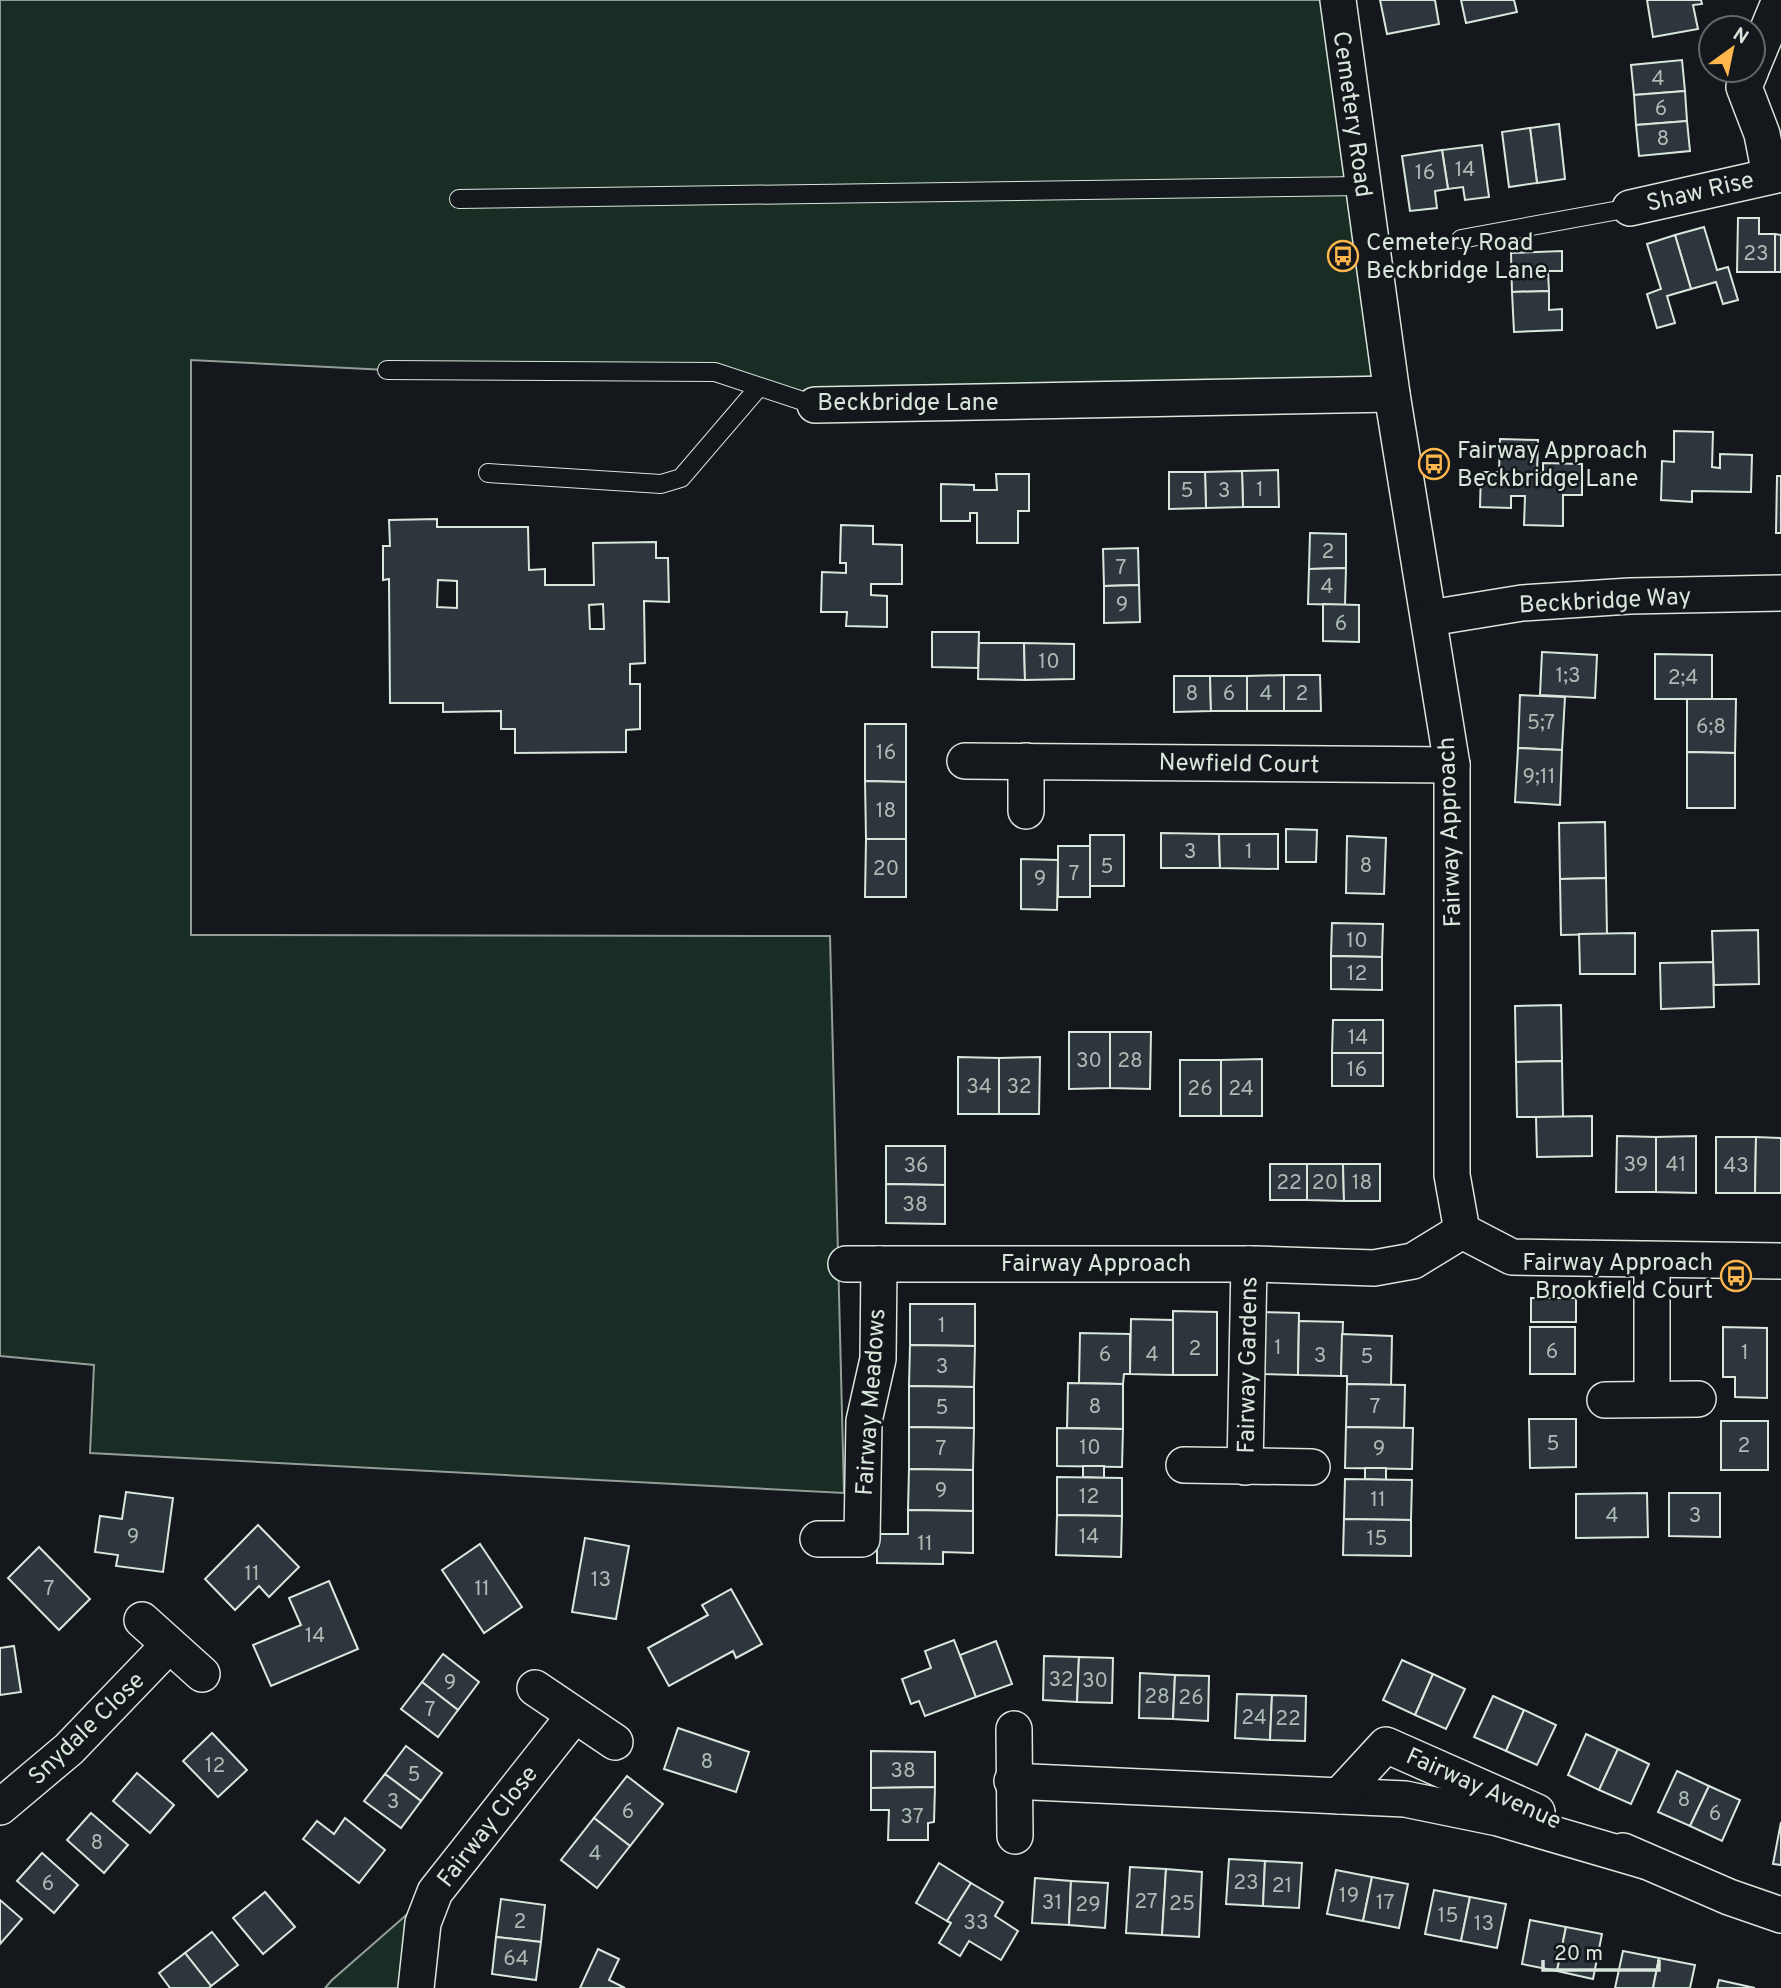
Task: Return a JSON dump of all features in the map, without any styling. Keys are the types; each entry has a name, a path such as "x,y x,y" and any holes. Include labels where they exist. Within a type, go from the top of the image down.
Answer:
{"street":[{"name":"Cemetery Road","path":"1338,0 1392,394"},
{"path":"1767,31 1780,0"},
{"name":"Shaw Rise","path":"1630,208 1776,174 1744,87 1745,84"},
{"name":"Beckbridge Lane","path":"815,405 1392,394"},
{"name":"Fairway Approach","path":"862,1264 1249,1264 1374,1268 1413,1261 1462,1231 1452,1175 1452,765 1392,394"},
{"name":"Beckbridge Way","path":"1430,618 1522,603 1630,596 1781,593"},
{"name":"Newfield Court","path":"965,761 1452,765"},
{"path":"1026,761 1026,811"},
{"path":"1462,1231 1513,1256 1652,1261 1781,1261"},
{"path":"1652,1261 1652,1399"},
{"name":"Fairway Meadows","path":"818,1539 862,1539 864,1421 878,1359 862,1264"},
{"name":"Fairway Gardens","path":"1245,1467 1249,1264"},
{"path":"1605,1400 1698,1399"},
{"name":"Fairway Gardens","path":"1185,1465 1312,1467"},
{"path":"142,1620 202,1674"},
{"name":"Snydale Close","path":"0,1807 69,1749 169,1645"},
{"path":"536,1688 615,1742"},
{"name":"Fairway Close","path":"416,1988 423,1923 435,1892 574,1716"},
{"path":"1014,1729 1012,1781 1015,1836"},
{"name":"Fairway Avenue","path":"1339,1796 1386,1745 1645,1861 1729,1897 1781,1915"},
{"name":"Fairway Avenue","path":"1012,1781 1405,1799 1498,1818 1645,1861"}],"lane":[{"path":"459,199 1362,186"},
{"path":"1461,239 1630,208"},
{"name":"Beckbridge Lane","path":"387,370 715,372 815,405"},
{"path":"488,473 662,484 681,478 760,387"}],"green space":[{"path":"0,0 1337,0 1392,394 815,405 715,372 387,370 191,360 191,935 830,936 844,1493 90,1453 94,1365 0,1356"},
{"path":"420,1903 416,1988 325,1988 332,1980"}],"building":[{"path":"1380,0 1435,0 1439,24 1387,34"},
{"path":"1461,0 1514,0 1517,12 1466,23"},
{"path":"1647,0 1701,0 1702,4 1693,5 1697,29 1653,37"},
{"path":"1682,60 1685,91 1634,95 1631,65"},
{"path":"1685,91 1687,121 1636,125 1634,95"},
{"path":"1687,121 1690,151 1639,156 1636,125"},
{"path":"1559,124 1565,179 1537,183 1530,128"},
{"path":"1530,128 1537,183 1509,187 1502,132"},
{"path":"1482,145 1489,197 1465,200 1463,187 1448,189 1442,150"},
{"path":"1442,150 1448,189 1435,191 1437,208 1410,211 1402,156"},
{"path":"1738,218 1759,218 1759,234 1775,234 1775,272 1737,272"},
{"path":"1704,227 1717,270 1728,267 1738,300 1723,304 1716,282 1691,289 1675,235"},
{"path":"1775,234 1781,235 1781,272 1775,272"},
{"path":"1675,235 1691,289 1667,296 1675,323 1657,328 1647,294 1661,289 1647,244"},
{"path":"1562,251 1562,271 1548,271 1549,291 1512,292 1511,253"},
{"path":"1549,291 1549,310 1562,309 1562,330 1514,332 1512,292"},
{"path":"1674,431 1713,432 1712,467 1720,468 1720,454 1752,455 1751,492 1692,491 1692,502 1661,500 1662,461 1674,462"},
{"path":"1500,439 1538,440 1537,473 1543,474 1543,463 1582,464 1582,495 1563,495 1563,526 1524,525 1525,496 1511,496 1511,508 1480,507 1481,472 1499,472"},
{"path":"1278,470 1279,507 1243,507 1242,471"},
{"path":"1242,471 1243,507 1206,508 1205,472"},
{"path":"1169,472 1205,472 1206,508 1169,509"},
{"path":"996,474 1029,474 1029,511 1018,511 1018,543 977,543 977,513 970,513 970,521 941,521 941,484 974,485 974,490 997,490"},
{"path":"1777,476 1781,476 1781,533 1776,533"},
{"path":"437,519 437,527 528,527 529,570 545,569 545,585 594,585 593,543 656,542 656,558 668,558 669,602 644,601 645,663 630,664 630,684 640,684 640,729 626,730 626,752 515,753 515,729 501,729 501,711 443,712 443,703 390,703 389,579 383,580 383,546 390,546 389,520","holes":["438,580 457,581 457,608 437,607","603,604 604,629 590,629 589,605"]},
{"path":"841,525 873,526 873,544 902,545 902,584 871,584 871,595 887,596 887,627 846,626 847,612 821,612 822,572 846,573 846,563 840,563"},
{"path":"1310,533 1346,534 1346,568 1309,569"},
{"path":"1138,548 1139,585 1104,586 1103,549"},
{"path":"1346,568 1345,605 1308,604 1309,569"},
{"path":"1139,585 1140,622 1104,623 1104,586"},
{"path":"1323,604 1359,605 1359,642 1323,641"},
{"path":"932,632 979,632 978,668 932,667"},
{"path":"979,643 1024,643 1025,680 978,679"},
{"path":"1024,643 1074,644 1074,679 1025,680"},
{"path":"1542,652 1597,655 1595,698 1540,695"},
{"path":"1655,654 1712,655 1712,699 1655,699"},
{"path":"1284,675 1284,711 1247,711 1247,676"},
{"path":"1284,675 1320,675 1321,711 1284,711"},
{"path":"1174,676 1210,676 1211,711 1174,712"},
{"path":"1210,676 1247,676 1247,711 1211,711"},
{"path":"1520,695 1565,697 1562,750 1518,748"},
{"path":"1687,699 1736,699 1735,753 1687,752"},
{"path":"865,724 906,724 906,782 865,781"},
{"path":"1518,748 1562,750 1560,805 1515,802"},
{"path":"1687,752 1735,753 1735,808 1687,808"},
{"path":"865,781 906,782 906,839 866,839"},
{"path":"1605,822 1606,878 1560,879 1559,823"},
{"path":"1286,829 1317,830 1316,862 1286,862"},
{"path":"1161,833 1219,834 1220,868 1161,868"},
{"path":"1219,834 1278,834 1278,869 1220,868"},
{"path":"1090,835 1124,835 1124,886 1090,886"},
{"path":"1347,836 1386,838 1384,894 1346,893"},
{"path":"866,839 906,839 906,897 865,897"},
{"path":"1058,846 1090,846 1090,897 1058,897"},
{"path":"1021,859 1058,860 1057,910 1021,909"},
{"path":"1606,878 1607,934 1561,935 1560,879"},
{"path":"1332,923 1383,924 1382,957 1331,956"},
{"path":"1758,930 1759,984 1714,985 1712,931"},
{"path":"1635,933 1635,974 1580,974 1579,934"},
{"path":"1331,956 1382,957 1382,990 1331,989"},
{"path":"1713,962 1714,1007 1661,1009 1660,963"},
{"path":"1561,1005 1562,1061 1516,1062 1515,1006"},
{"path":"1333,1020 1383,1020 1383,1053 1332,1053"},
{"path":"1069,1032 1110,1032 1110,1088 1069,1089"},
{"path":"1110,1032 1151,1032 1150,1089 1110,1088"},
{"path":"1332,1053 1383,1053 1383,1086 1332,1086"},
{"path":"958,1057 999,1058 999,1114 958,1114"},
{"path":"1040,1057 1039,1114 999,1114 999,1058"},
{"path":"1262,1059 1262,1116 1221,1116 1221,1060"},
{"path":"1180,1060 1221,1060 1221,1116 1180,1116"},
{"path":"1562,1061 1563,1117 1517,1117 1516,1062"},
{"path":"1592,1116 1592,1156 1537,1157 1536,1117"},
{"path":"1617,1136 1656,1137 1656,1192 1616,1192"},
{"path":"1696,1136 1696,1193 1656,1192 1656,1137"},
{"path":"1716,1137 1756,1137 1755,1193 1716,1193"},
{"path":"1756,1137 1781,1138 1781,1193 1755,1193"},
{"path":"886,1146 945,1146 945,1185 886,1184"},
{"path":"1270,1164 1307,1164 1307,1200 1270,1200"},
{"path":"1307,1164 1343,1164 1344,1201 1307,1200"},
{"path":"1343,1164 1380,1164 1380,1201 1344,1201"},
{"path":"886,1184 945,1185 945,1224 886,1223"},
{"path":"1531,1298 1576,1298 1576,1322 1531,1322"},
{"path":"910,1304 975,1304 975,1346 910,1345"},
{"path":"1173,1311 1217,1312 1217,1375 1173,1375"},
{"path":"1258,1312 1299,1313 1298,1375 1257,1374"},
{"path":"1131,1319 1173,1320 1173,1375 1130,1374"},
{"path":"1299,1321 1343,1322 1341,1376 1298,1375"},
{"path":"1530,1327 1575,1327 1575,1374 1530,1374"},
{"path":"1723,1327 1767,1328 1767,1398 1735,1397 1735,1377 1723,1377"},
{"path":"1080,1333 1130,1334 1130,1374 1124,1374 1123,1384 1079,1383"},
{"path":"1342,1334 1392,1336 1391,1385 1347,1384 1347,1376 1341,1376"},
{"path":"910,1345 975,1346 974,1387 909,1386"},
{"path":"1068,1383 1123,1384 1123,1429 1067,1428"},
{"path":"1347,1384 1405,1385 1404,1428 1346,1427"},
{"path":"909,1386 974,1387 974,1428 909,1427"},
{"path":"1529,1419 1576,1419 1576,1467 1530,1468"},
{"path":"1721,1421 1768,1421 1768,1470 1721,1470"},
{"path":"909,1427 974,1428 973,1470 909,1469"},
{"path":"1346,1427 1413,1428 1412,1469 1345,1468"},
{"path":"1057,1428 1123,1429 1122,1467 1057,1466"},
{"path":"1083,1466 1104,1466 1104,1478 1083,1477"},
{"path":"1365,1468 1386,1468 1386,1480 1365,1479"},
{"path":"909,1469 973,1470 973,1511 908,1510"},
{"path":"1057,1477 1122,1478 1122,1516 1057,1515"},
{"path":"1345,1479 1412,1480 1411,1520 1344,1519"},
{"path":"126,1492 173,1498 163,1572 116,1566 118,1555 95,1552 100,1516 122,1519"},
{"path":"1647,1493 1648,1537 1576,1538 1576,1494"},
{"path":"1669,1493 1720,1493 1720,1537 1669,1536"},
{"path":"908,1510 973,1511 973,1553 943,1552 943,1564 877,1563 877,1534 908,1534"},
{"path":"1057,1515 1122,1516 1121,1557 1056,1555"},
{"path":"1344,1519 1411,1520 1411,1556 1343,1555"},
{"path":"258,1525 299,1567 269,1597 259,1586 235,1610 205,1579"},
{"path":"585,1538 629,1546 616,1619 572,1612"},
{"path":"480,1544 522,1607 484,1633 442,1570"},
{"path":"39,1547 90,1599 59,1630 8,1578"},
{"path":"329,1581 358,1649 271,1686 253,1645 301,1625 289,1598"},
{"path":"731,1589 762,1644 736,1658 733,1651 669,1686 648,1648 708,1615 702,1605"},
{"path":"954,1640 976,1697 925,1716 919,1701 911,1704 902,1679 931,1668 925,1651"},
{"path":"996,1641 1012,1684 976,1697 960,1655"},
{"path":"14,1646 21,1692 0,1695 0,1648"},
{"path":"443,1654 479,1682 458,1710 422,1682"},
{"path":"1044,1656 1079,1657 1077,1702 1043,1700"},
{"path":"1079,1657 1113,1658 1112,1703 1077,1702"},
{"path":"1402,1660 1433,1674 1415,1715 1383,1700"},
{"path":"1140,1673 1175,1675 1173,1719 1139,1718"},
{"path":"1433,1674 1465,1689 1446,1729 1415,1715"},
{"path":"1175,1675 1209,1676 1208,1721 1173,1719"},
{"path":"422,1682 458,1710 438,1737 401,1709"},
{"path":"1237,1694 1272,1695 1270,1740 1235,1738"},
{"path":"1272,1695 1306,1696 1305,1741 1270,1740"},
{"path":"1493,1696 1524,1710 1506,1751 1474,1737"},
{"path":"1524,1710 1556,1725 1537,1765 1506,1751"},
{"path":"678,1728 749,1752 736,1792 664,1769"},
{"path":"212,1733 247,1770 218,1797 183,1761"},
{"path":"1586,1734 1618,1749 1599,1790 1568,1775"},
{"path":"406,1746 442,1773 421,1801 385,1774"},
{"path":"1618,1749 1649,1764 1631,1804 1599,1790"},
{"path":"871,1751 935,1752 935,1787 871,1788"},
{"path":"1677,1771 1709,1786 1690,1826 1658,1812"},
{"path":"137,1773 174,1805 150,1833 113,1801"},
{"path":"385,1774 421,1801 401,1828 364,1801"},
{"path":"627,1776 663,1804 630,1846 594,1818"},
{"path":"1709,1786 1740,1800 1722,1841 1690,1826"},
{"path":"935,1787 934,1822 928,1823 928,1840 888,1840 889,1810 871,1810 871,1788"},
{"path":"91,1813 128,1845 104,1873 67,1840"},
{"path":"345,1818 385,1850 359,1883 303,1839 317,1821 334,1834"},
{"path":"594,1818 630,1846 597,1888 561,1860"},
{"path":"1781,1822 1781,1865 1773,1864"},
{"path":"42,1853 78,1885 54,1913 17,1881"},
{"path":"1229,1859 1265,1861 1263,1906 1226,1904"},
{"path":"1265,1861 1302,1863 1299,1908 1263,1906"},
{"path":"939,1863 971,1883 947,1921 916,1903"},
{"path":"1130,1867 1166,1869 1162,1935 1126,1933"},
{"path":"1166,1869 1202,1872 1199,1937 1162,1935"},
{"path":"1336,1870 1372,1877 1363,1921 1327,1914"},
{"path":"1372,1877 1408,1884 1399,1928 1363,1921"},
{"path":"1035,1878 1071,1881 1069,1925 1032,1923"},
{"path":"1071,1881 1108,1883 1105,1928 1069,1925"},
{"path":"971,1883 1003,1902 995,1916 1018,1931 1001,1960 969,1941 960,1956 939,1943 951,1923 947,1921"},
{"path":"1434,1890 1470,1897 1461,1941 1425,1934"},
{"path":"265,1892 295,1927 263,1954 233,1918"},
{"path":"1470,1897 1506,1904 1497,1948 1461,1941"},
{"path":"501,1899 545,1905 541,1942 496,1937"},
{"path":"0,1900 22,1919 0,1944"},
{"path":"1530,1920 1566,1927 1557,1971 1522,1964"},
{"path":"1566,1927 1602,1934 1593,1979 1557,1971"},
{"path":"212,1932 238,1965 211,1986 185,1953"},
{"path":"496,1937 541,1942 536,1980 492,1974"},
{"path":"598,1949 619,1959 609,1980 625,1988 580,1988"},
{"path":"1623,1951 1659,1958 1653,1988 1615,1988"},
{"path":"185,1953 211,1986 209,1988 170,1988 159,1973"},
{"path":"1659,1958 1695,1965 1690,1988 1653,1988"},
{"path":"1719,1980 1755,1988 1717,1988"}],"place":[{"name":"Cemetery Road Beckbridge Lane","path":"1343,256"},
{"name":"Fairway Approach Beckbridge Lane","path":"1434,464"},
{"name":"Fairway Approach Brookfield Court","path":"1736,1276"}]}
